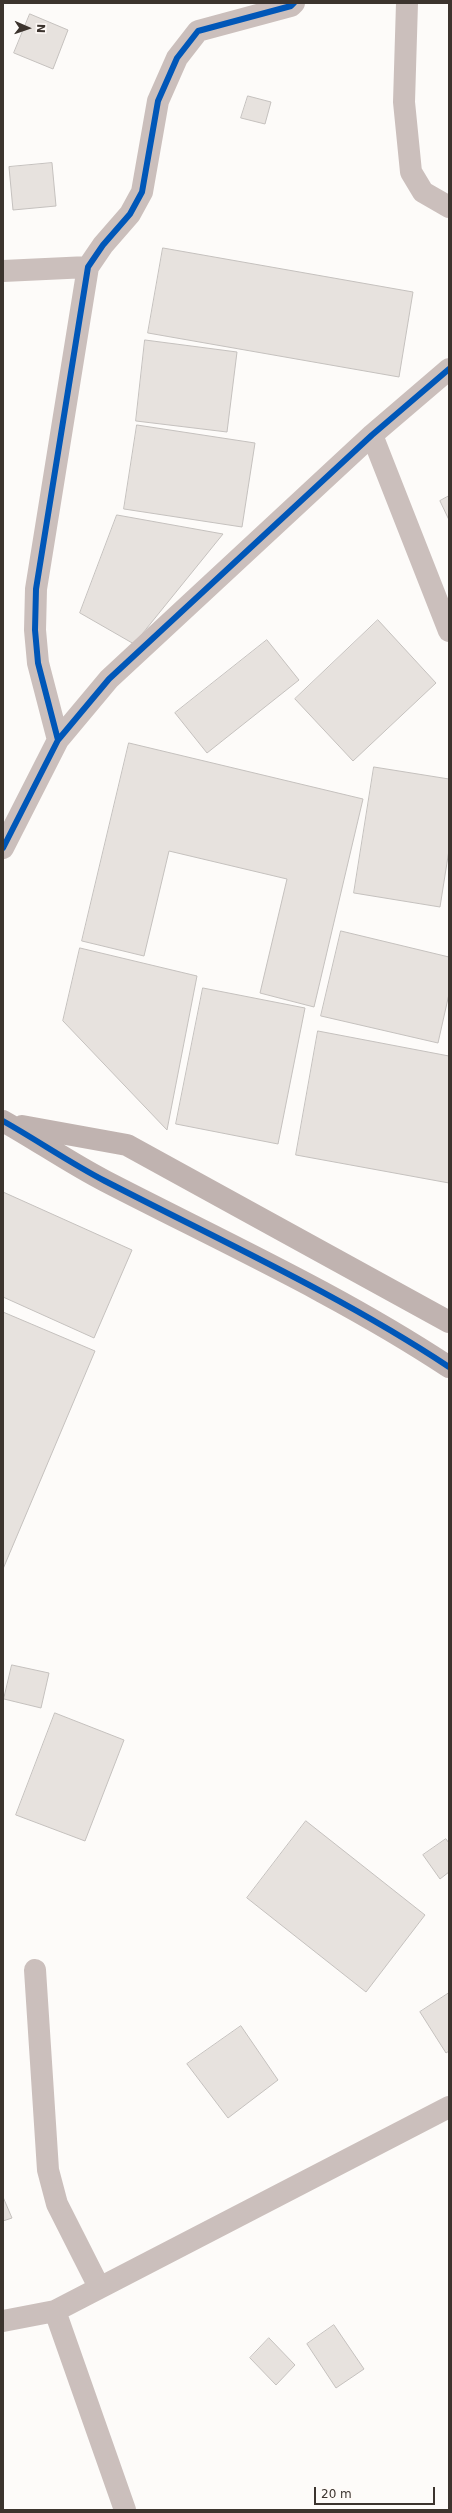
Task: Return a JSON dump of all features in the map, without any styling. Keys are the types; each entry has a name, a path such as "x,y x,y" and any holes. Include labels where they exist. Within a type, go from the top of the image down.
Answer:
{"street":[{"path":"58,740 38,663 35,630 36,590 88,267 103,245 130,214 142,192 158,101 177,58 198,31 291,6 294,3"},
{"path":"407,3 404,102 411,172 423,192 449,206"},
{"path":"3,271 88,267"},
{"path":"3,848 58,740 110,679 372,435 449,368"},
{"path":"372,435 449,631"},
{"path":"5,1122 127,1145 449,1322"},
{"path":"5,1122 103,1180 332,1296 416,1345 449,1367"},
{"path":"35,1970 48,2170 57,2204 99,2287"},
{"path":"3,2321 54,2311 449,2107"},
{"path":"54,2311 125,2510"}],"building":[{"path":"30,14 68,30 53,69 14,53"},
{"path":"248,96 271,102 265,124 241,118"},
{"path":"52,163 56,206 13,210 9,167"},
{"path":"163,248 413,292 399,377 148,333"},
{"path":"145,340 237,352 227,432 136,421"},
{"path":"137,425 255,443 242,527 124,509"},
{"path":"449,496 449,520 440,501"},
{"path":"117,515 223,534 134,644 80,613"},
{"path":"378,620 436,683 353,761 295,699"},
{"path":"267,640 299,680 207,753 175,713"},
{"path":"129,743 363,799 314,1007 260,993 287,879 169,851 144,956 82,941"},
{"path":"374,767 449,779 449,850 440,907 354,893"},
{"path":"341,931 449,957 449,994 438,1043 321,1016"},
{"path":"80,948 197,976 167,1130 63,1021"},
{"path":"203,988 305,1008 278,1144 176,1124"},
{"path":"318,1031 449,1056 449,1183 296,1155"},
{"path":"3,1192 132,1250 94,1338 3,1297"},
{"path":"3,1312 95,1351 3,1569"},
{"path":"12,1665 49,1673 41,1708 4,1699"},
{"path":"55,1713 124,1740 85,1841 16,1815"},
{"path":"306,1821 425,1915 366,1992 247,1898"},
{"path":"446,1839 449,1843 449,1872 440,1879 423,1855"},
{"path":"449,1993 449,2051 446,2053 420,2012"},
{"path":"241,2026 278,2080 228,2118 187,2064"},
{"path":"3,2197 12,2218 3,2221"},
{"path":"334,2325 364,2369 336,2388 307,2344"},
{"path":"269,2338 295,2365 276,2385 250,2358"}],"cycle path":[{"path":"58,740 38,663 35,630 36,589 88,267 103,245 130,214 142,192 158,101 177,58 198,31 291,6 294,3"},
{"path":"3,848 58,740 109,679 372,435 449,369"},
{"path":"3,1121 92,1174 323,1292 366,1316 449,1367"}]}
